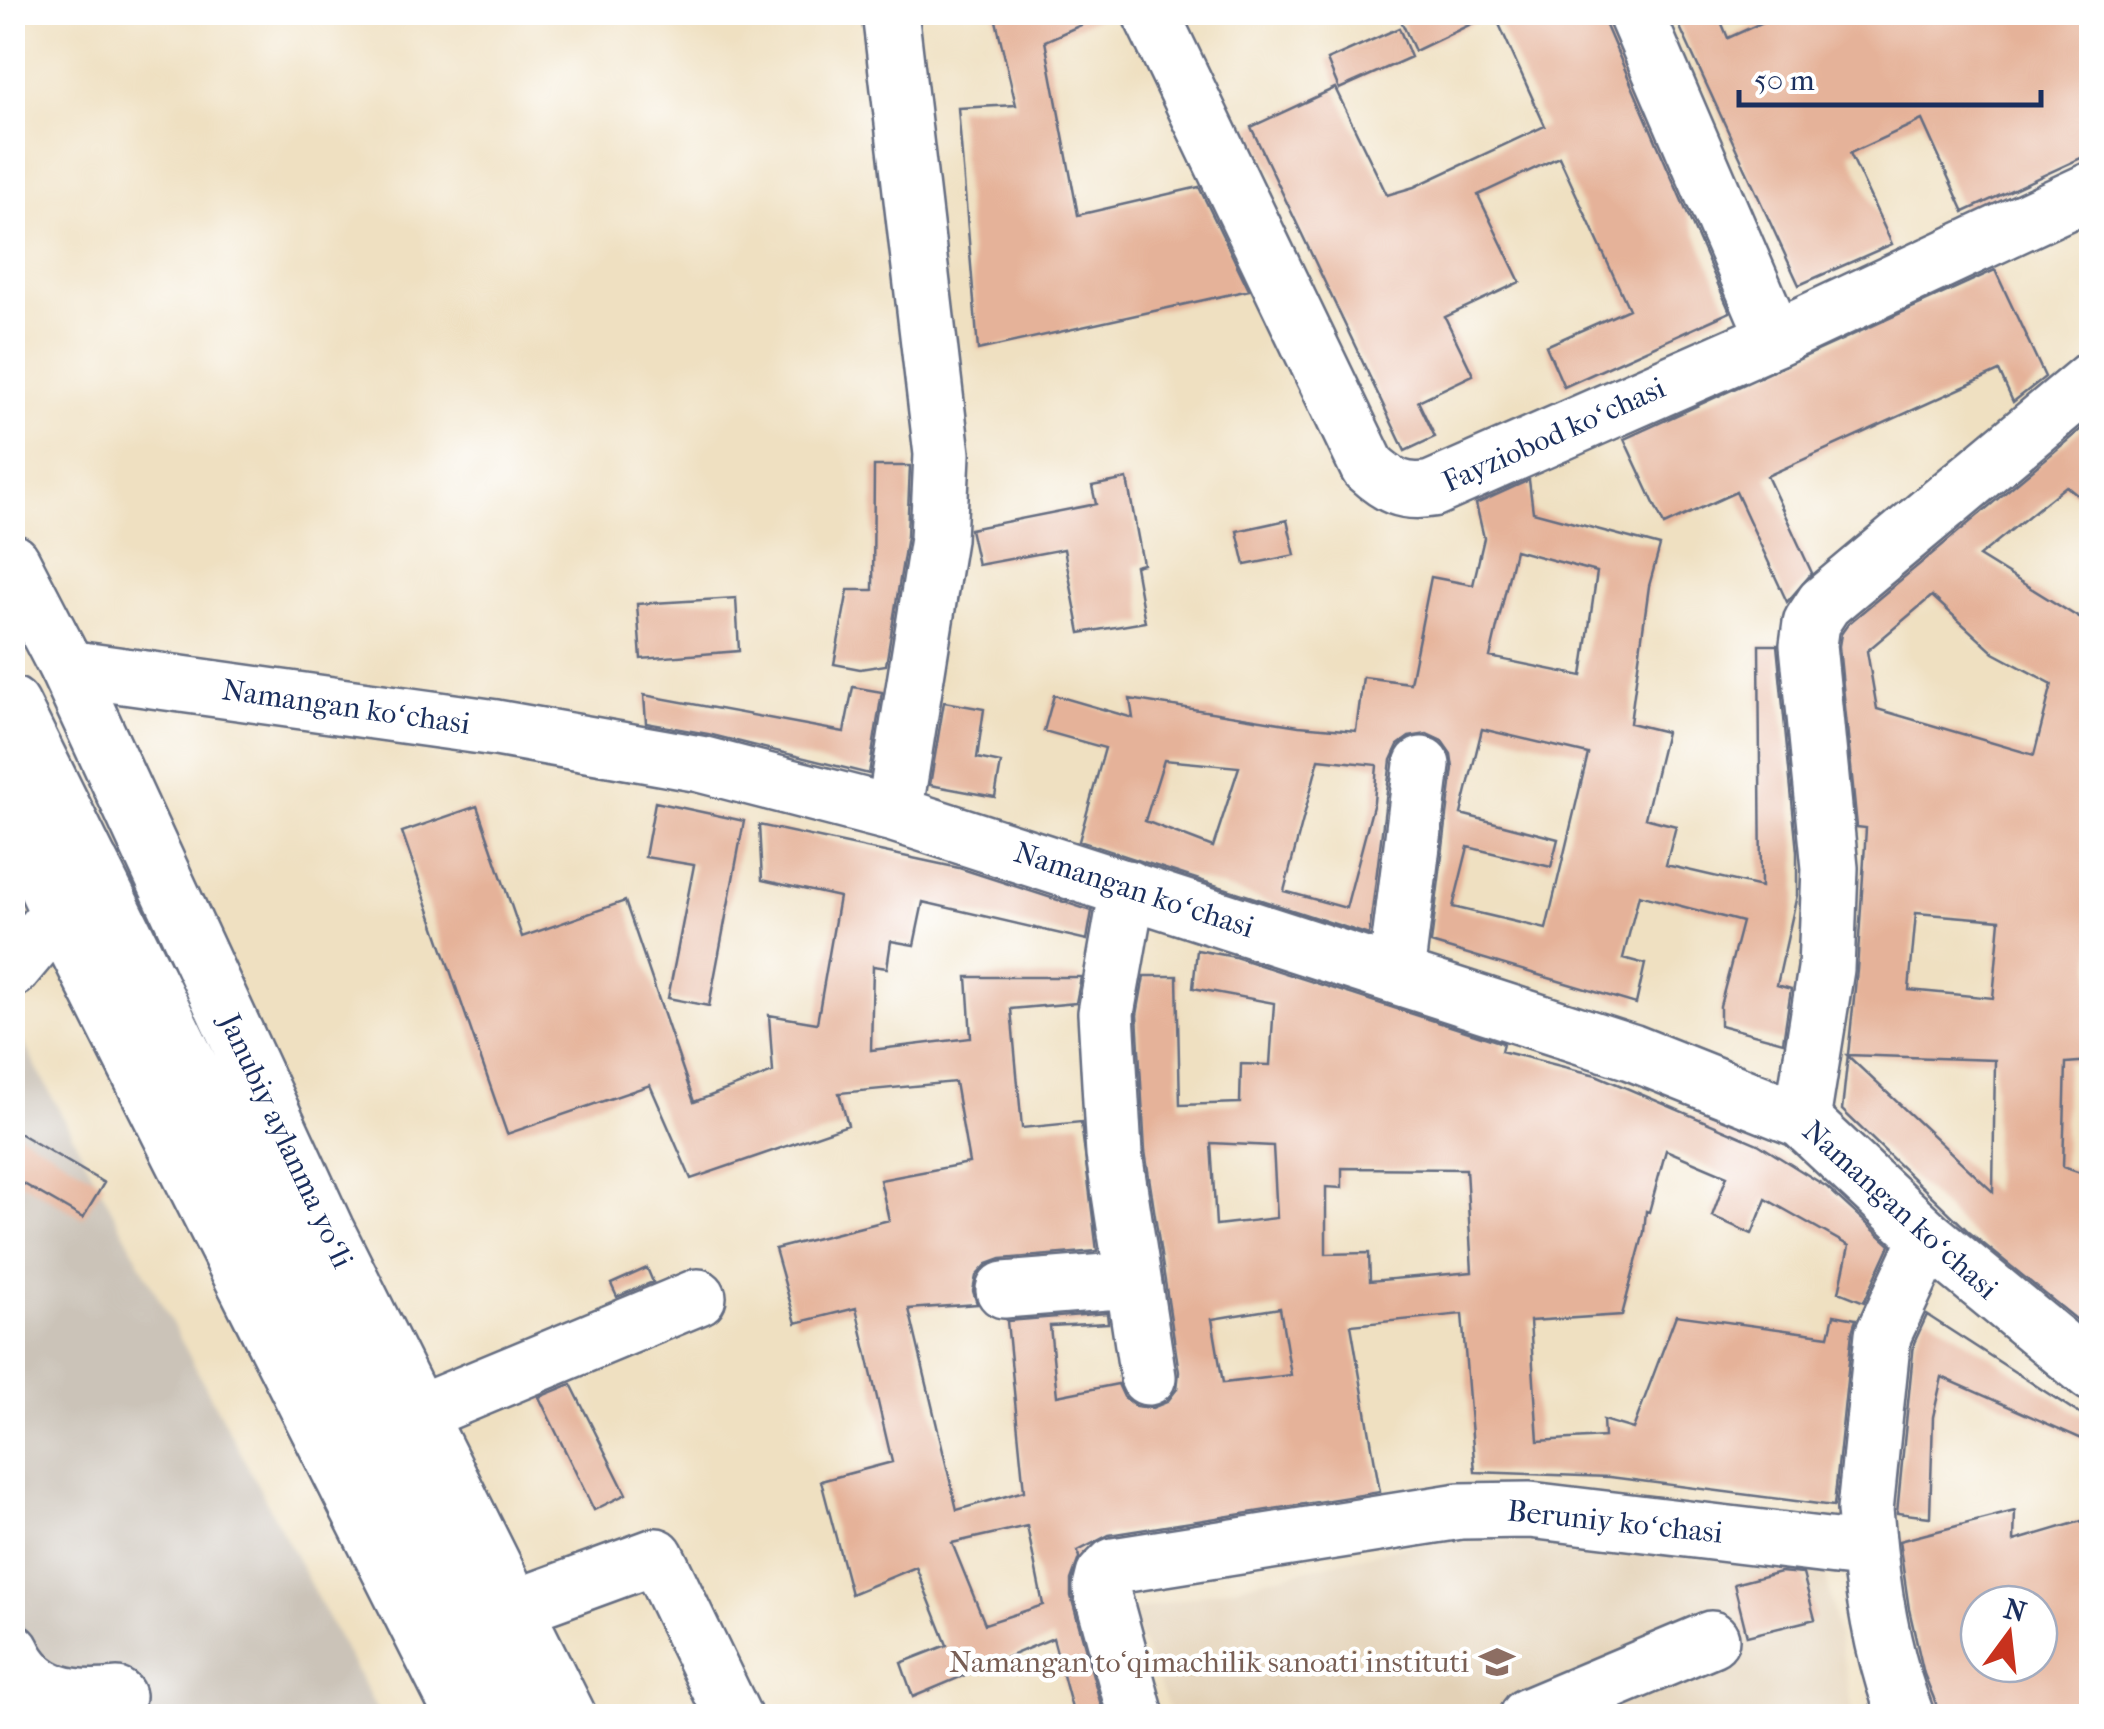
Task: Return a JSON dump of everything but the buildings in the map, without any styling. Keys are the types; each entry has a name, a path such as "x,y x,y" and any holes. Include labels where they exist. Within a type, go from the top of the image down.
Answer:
{"main road":[{"path":"890,12 942,454 938,539 894,814"},
{"name":"Fayziobod koʻchasi","path":"1150,12 1368,467 1392,488 1416,492 1432,488 1775,338 2092,190"},
{"path":"1635,12 1775,338"},
{"path":"1802,1120 1826,969 1830,868 1808,645 1812,623 1824,604 2092,379"},
{"name":"Janubiy aylanma yoʻli","path":"12,562 67,668 326,1230 568,1716"},
{"name":"Namangan koʻchasi","path":"67,668 496,728 700,764 894,814 1631,1052 1802,1120 1928,1238 2092,1374"},
{"name":"Janubiy aylanma yoʻli","path":"12,705 510,1716"},
{"path":"1396,974 1422,765"},
{"path":"12,814 463,1716"},
{"path":"12,969 92,866"},
{"path":"1128,888 1106,1013 1114,1154 1148,1377"},
{"path":"1906,1716 1876,1609 1865,1510 1883,1335 1928,1238"},
{"path":"1004,1290 1131,1280"},
{"path":"417,1414 698,1297"},
{"name":"Beruniy koʻchasi","path":"1136,1716 1101,1588 1104,1576 1114,1566 1460,1511 1494,1509 1530,1510 1869,1551"},
{"path":"514,1608 656,1556 732,1716"},
{"path":"1528,1716 1710,1638"},
{"path":"12,1651 19,1666 48,1690 83,1700 117,1696"}],"shaded area":[{"path":"13,1023 380,1716 13,1716"},
{"name":"Namangan to‘qimachilik sanoati instituti","path":"1446,1536 1825,1569 1854,1716 1172,1716 1129,1612"}],"place":[{"name":"Namangan to‘qimachilik sanoati instituti","path":"1497,1662"}]}
